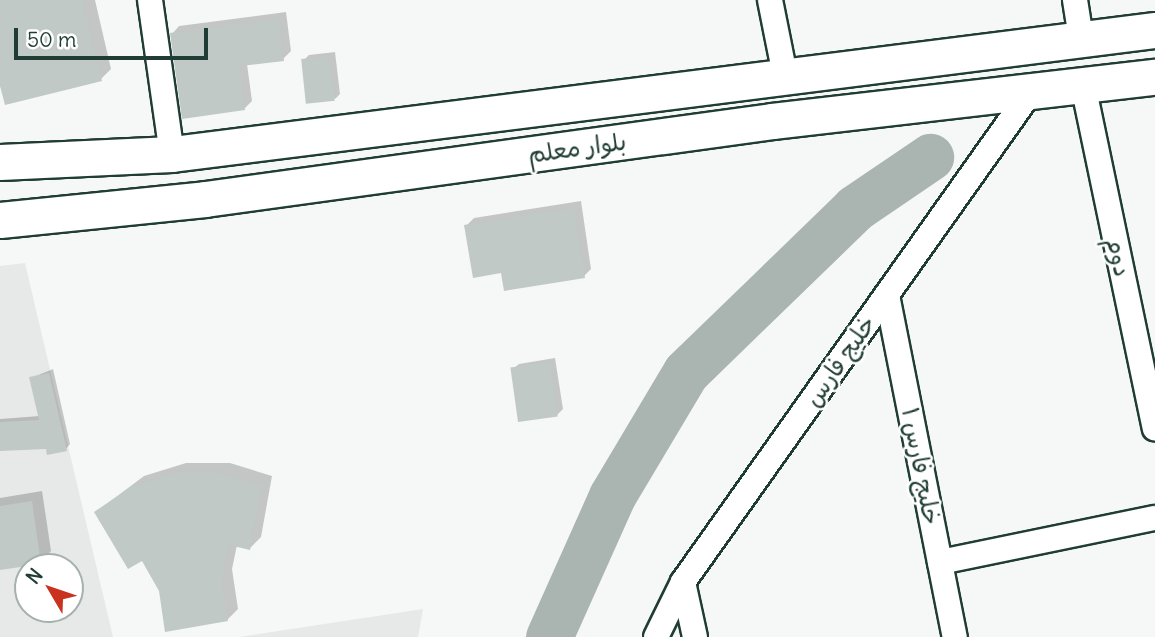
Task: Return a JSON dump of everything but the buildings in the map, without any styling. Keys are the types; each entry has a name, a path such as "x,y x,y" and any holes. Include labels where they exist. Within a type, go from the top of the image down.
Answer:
{"street":[{"path":"150,0 172,154"},
{"path":"770,0 785,75"},
{"path":"1075,0 1081,37"},
{"name":"بلوار معلم","path":"0,162 172,154 1081,37 1155,30"},
{"name":"بلوار معلم","path":"0,220 205,200 758,123 1155,77"},
{"name":"دوم","path":"1083,85 1155,429"},
{"name":"خلیج فارس","path":"656,637 683,582 1032,90"},
{"name":"خلیج فارس ۱","path":"887,295 955,637"},
{"path":"940,562 1155,518"},
{"path":"683,582 695,637"}],"shaded area":[{"path":"25,263 113,637 0,637 0,266"},
{"path":"423,609 418,637 240,637"}],"waterway":[{"path":"549,637 612,496 686,372 855,208 930,157"}]}
